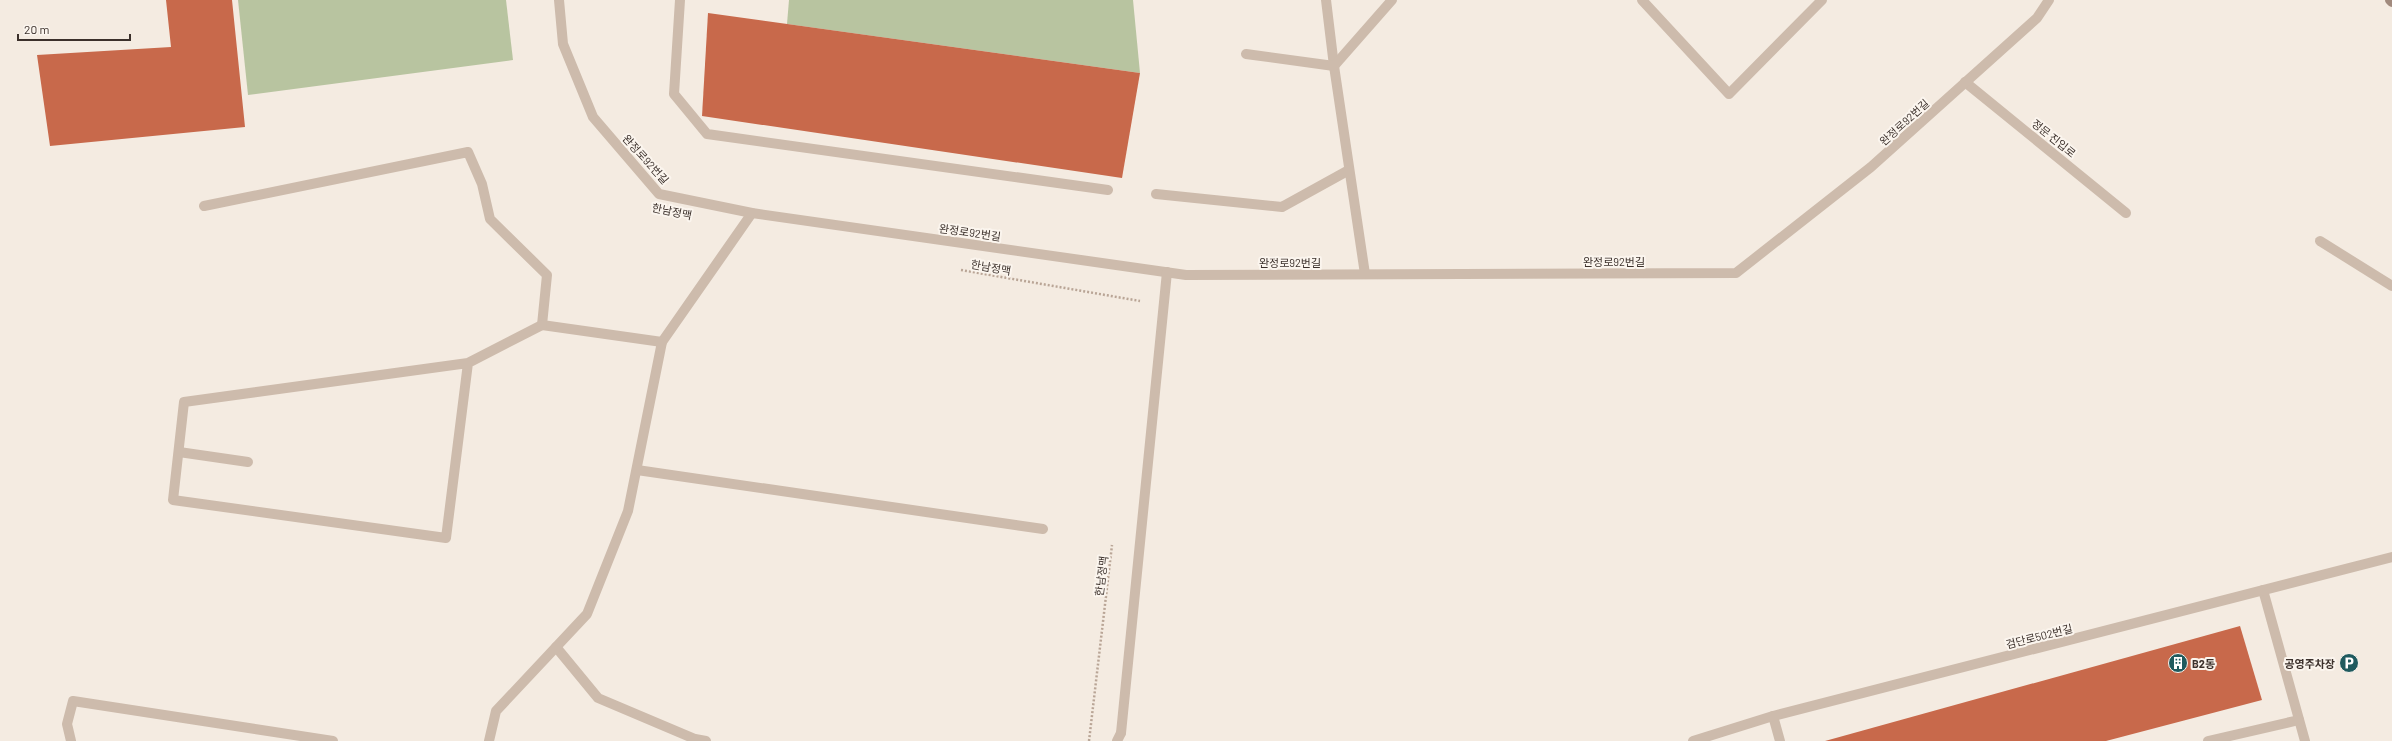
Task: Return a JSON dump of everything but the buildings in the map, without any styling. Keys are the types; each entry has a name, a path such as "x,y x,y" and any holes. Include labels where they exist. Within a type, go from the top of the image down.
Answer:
{"street":[{"name":"완정로92번길","path":"559,0 563,44 593,117 659,194 752,213 1186,274 1736,273 1871,167 2037,18 2049,0"},
{"path":"680,0 674,94 707,134 1108,190"},
{"path":"1326,0 1334,66 1365,274"},
{"path":"1334,66 1392,0"},
{"path":"1642,0 1729,94 1822,0"},
{"path":"1246,54 1334,66"},
{"name":"정문 진입로","path":"1966,82 2126,213"},
{"path":"204,206 468,152 482,184 490,219 547,275 542,325"},
{"path":"1156,194 1282,207 1349,170"},
{"path":"489,741 496,711 587,614 628,511 662,342 752,213"},
{"path":"2320,241 2392,286"},
{"path":"1119,737 1167,272"},
{"path":"468,363 446,538 173,500 184,402 468,363 542,325 662,342"},
{"path":"179,452 248,462"},
{"path":"637,470 1043,529"},
{"name":"검단로502번길","path":"1693,741 1773,716 2392,557"},
{"path":"2263,590 2304,741"},
{"path":"556,647 598,698 695,739 706,741"},
{"path":"72,741 67,724 73,701 333,741"},
{"path":"1773,716 1780,741"},
{"path":"2208,741 2299,720"}],"path":[{"name":"한남정맥","path":"956,270 1141,301 1140,309"},
{"name":"한남정맥","path":"1089,741 1113,536"}],"green space":[{"path":"238,0 506,0 513,60 248,95"},
{"path":"789,0 1133,0 1140,73 787,24"}],"place":[{"name":"B2동","path":"2178,663"},
{"name":"공영주차장","path":"2349,663"}]}
